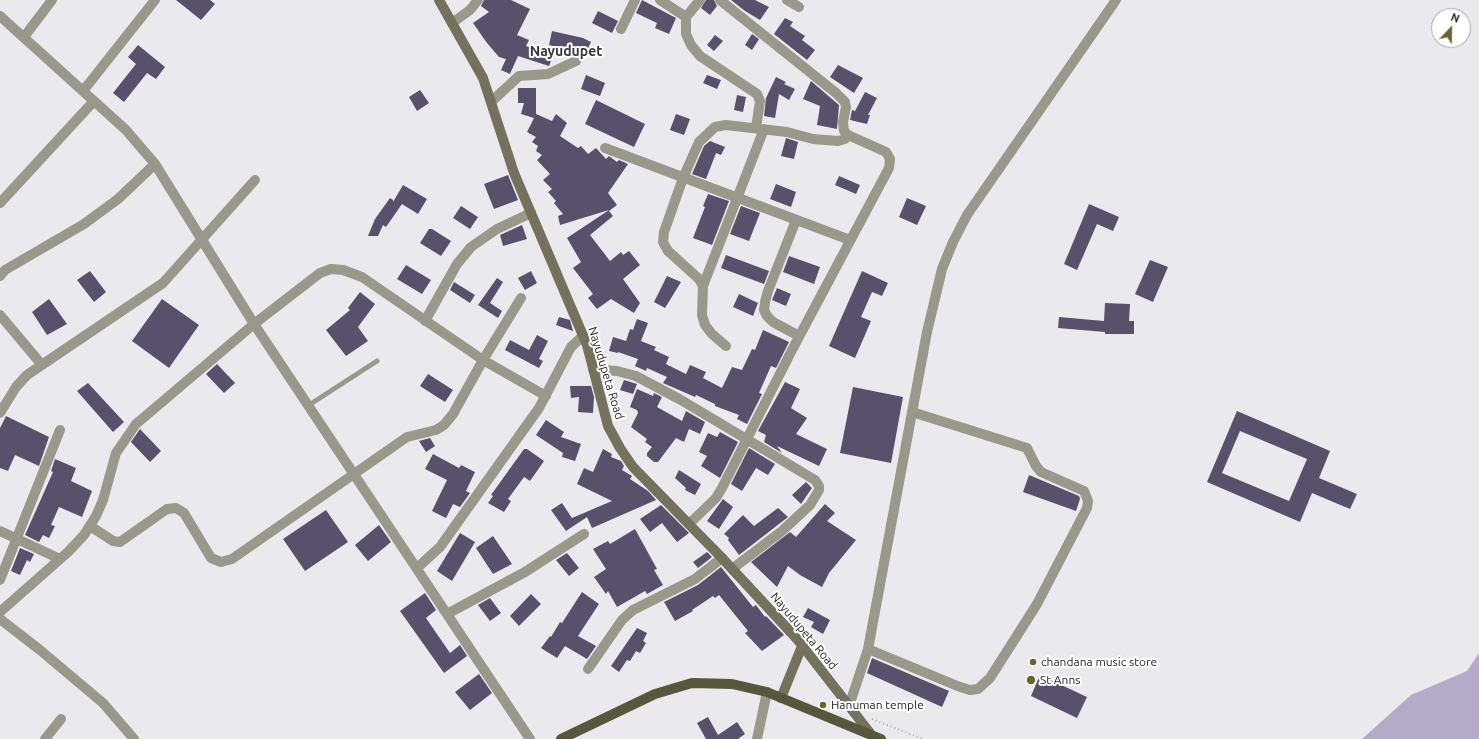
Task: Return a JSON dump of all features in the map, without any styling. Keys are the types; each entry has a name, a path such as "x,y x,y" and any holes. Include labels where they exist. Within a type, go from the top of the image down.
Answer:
{"main road":[{"path":"561,739 655,694 692,683 732,684 767,692 870,733 881,739"}],"street":[{"path":"24,37 52,0"},
{"path":"83,91 155,0"},
{"name":"Nayudupeta Road","path":"439,0 483,78 514,173 583,336 608,426 620,448 633,466 722,558 802,646 870,733"},
{"path":"452,23 470,10 478,0"},
{"path":"621,29 635,0"},
{"path":"660,0 686,17"},
{"path":"700,0 686,17 686,34 691,45 700,56 757,94 760,101 760,129 738,198 703,286 702,315 705,325 712,334 726,346"},
{"path":"689,524 716,498 799,336 889,168 890,159 886,152 848,135 842,127 846,113 845,102 720,0"},
{"path":"787,0 799,7"},
{"path":"851,708 868,649 932,308 942,269 953,242 967,215 1116,0"},
{"path":"0,16 126,130 155,164 254,324 530,739"},
{"path":"491,102 519,76 548,74 576,61"},
{"path":"0,203 94,101"},
{"path":"703,286 694,274 668,251 663,242 664,232 683,178 699,142 715,127 726,125 838,141 846,139 848,135"},
{"path":"605,148 850,240"},
{"path":"0,276 5,270 84,224 118,199 155,164"},
{"path":"0,413 16,387 27,375 163,283 201,238 255,180"},
{"path":"425,321 457,264 471,247 497,229 531,213"},
{"path":"796,220 764,302 764,310 773,322 799,336"},
{"path":"0,612 60,559 84,535 103,500 116,453 136,424 254,324 320,273 331,269 343,270 362,277 483,360 546,396"},
{"path":"90,526 113,542 120,542 167,509 176,508 184,513 211,558 221,562 226,562 407,437 436,430 444,425 453,414 483,360 521,298"},
{"path":"0,315 42,365"},
{"path":"417,568 440,547 546,396 571,347 583,336"},
{"path":"593,369 617,371 636,376 681,400 815,480 819,486 819,490 810,505 782,531 732,569"},
{"path":"868,649 960,687 970,690 978,689 990,678 1037,604 1087,508 1088,501 1084,491 1041,472 1026,448 912,412"},
{"path":"0,580 60,430"},
{"path":"0,531 60,559"},
{"path":"447,614 525,572 584,534"},
{"path":"588,669 622,620 633,610 695,579 722,558"},
{"path":"0,619 40,650 103,703 134,739"},
{"path":"781,698 802,646"},
{"path":"757,739 767,692"},
{"path":"45,739 61,719"}],"lane":[{"path":"308,405 377,361"}],"path":[{"path":"851,708 923,739"}],"shaded area":[{"path":"1479,653 1479,739 1362,739 1411,695 1467,671"}],"building":[{"path":"176,0 210,0 215,4 201,20"},
{"path":"484,0 511,0 530,9 517,35 529,40 526,46 553,55 549,66 518,56 510,74 501,70 506,59 499,57 473,23 489,12 481,6"},
{"path":"642,0 676,18 669,34 655,28 657,23 636,13"},
{"path":"706,0 714,0 717,6 710,15 701,8"},
{"path":"731,0 755,0 769,7 760,20"},
{"path":"598,11 618,21 612,33 592,23"},
{"path":"785,18 793,22 790,26 805,36 802,40 815,50 807,60 774,34"},
{"path":"552,31 583,38 591,42 585,55 549,45"},
{"path":"752,34 759,39 752,50 745,45"},
{"path":"715,35 723,41 714,51 707,45"},
{"path":"138,45 165,67 156,79 147,73 124,102 113,93 136,64 128,57"},
{"path":"838,65 863,78 854,93 830,77"},
{"path":"586,75 605,83 600,96 581,89"},
{"path":"707,75 721,80 717,89 703,83"},
{"path":"776,77 786,82 784,84 795,89 789,100 779,94 775,118 764,116 766,98"},
{"path":"811,81 839,105 837,129 817,125 820,106 803,99"},
{"path":"518,88 536,88 536,114 552,121 556,114 567,123 560,136 578,148 581,146 588,154 596,148 606,159 609,156 617,162 619,160 628,164 608,193 617,205 609,211 613,216 590,235 610,261 621,252 623,255 629,251 640,265 623,279 640,303 634,313 611,299 597,309 588,298 593,294 573,268 581,262 567,238 609,210 560,225 558,216 563,214 554,203 556,201 548,192 552,189 543,180 550,174 537,160 542,155 536,151 538,146 532,142 536,137 527,132 534,118 521,114 524,103 518,103"},
{"path":"420,90 429,103 417,111 409,97"},
{"path":"865,92 877,98 868,115 870,115 867,124 850,120 852,110 855,111"},
{"path":"737,95 746,97 743,112 734,110"},
{"path":"596,100 645,124 634,147 585,124"},
{"path":"676,114 690,119 684,135 670,130"},
{"path":"786,138 798,142 794,159 781,156"},
{"path":"710,141 725,147 721,155 716,153 706,179 692,174 704,146"},
{"path":"508,175 518,200 494,209 484,184"},
{"path":"839,176 860,185 856,194 835,185"},
{"path":"776,184 796,192 791,207 770,199"},
{"path":"403,185 427,199 418,214 402,204 386,227 383,225 378,236 368,236 375,219 390,198 393,202"},
{"path":"708,194 729,201 712,245 693,238 705,207 703,206"},
{"path":"907,198 926,206 917,225 899,217"},
{"path":"1089,204 1119,217 1113,231 1097,224 1077,270 1064,264"},
{"path":"461,206 478,217 470,229 453,218"},
{"path":"741,206 760,213 749,241 730,234"},
{"path":"522,225 527,239 503,246 500,235"},
{"path":"429,229 432,229 451,241 441,256 420,243"},
{"path":"726,255 769,271 764,284 721,268"},
{"path":"789,256 820,267 814,284 783,272"},
{"path":"1150,260 1168,267 1153,302 1135,294"},
{"path":"406,265 431,280 422,294 397,279"},
{"path":"90,271 106,292 94,302 77,280"},
{"path":"531,271 537,283 525,290 518,278"},
{"path":"862,271 888,283 882,296 872,292 861,317 871,321 855,358 829,346"},
{"path":"667,276 681,282 665,308 654,302"},
{"path":"497,278 503,282 490,303 502,311 498,318 478,305"},
{"path":"454,282 475,295 470,303 450,290"},
{"path":"777,288 791,294 786,306 772,300"},
{"path":"360,292 375,304 358,327 368,341 346,356 326,330 350,310 348,308"},
{"path":"739,294 758,303 753,316 733,307"},
{"path":"49,299 67,324 47,335 32,312"},
{"path":"162,299 199,325 169,368 132,341"},
{"path":"1105,303 1130,304 1129,321 1134,321 1134,334 1105,334 1105,332 1058,328 1059,317 1104,321"},
{"path":"559,317 570,320 573,331 556,325"},
{"path":"637,319 648,323 641,341 656,347 654,350 669,357 666,364 686,374 690,365 706,372 703,378 722,388 732,367 742,370 752,349 755,350 763,330 789,342 776,368 771,366 759,393 762,394 747,424 737,419 739,415 715,406 715,404 696,395 695,397 663,383 667,377 647,368 646,371 635,366 638,359 618,352 609,351 613,337 626,341 630,329 633,330"},
{"path":"537,335 548,341 539,359 543,361 539,368 505,350 510,340 529,350"},
{"path":"217,364 235,383 224,393 206,374"},
{"path":"428,374 453,390 445,402 420,386"},
{"path":"624,380 637,384 633,394 620,390"},
{"path":"785,382 800,389 791,408 807,418 796,434 827,449 819,466 777,446 782,453 764,442 766,435 758,431"},
{"path":"88,383 124,422 113,432 77,391"},
{"path":"570,386 591,386 594,397 593,413 578,412 579,397 571,398"},
{"path":"853,387 903,397 891,463 840,453"},
{"path":"637,389 653,396 654,393 662,397 657,407 682,421 686,411 705,422 700,434 689,429 684,442 676,438 658,462 654,462 647,456 647,453 652,447 645,442 647,439 631,427 638,413 637,410 630,407"},
{"path":"1237,411 1330,451 1319,478 1357,494 1350,509 1312,493 1300,522 1207,482","holes":["1240,431 1307,459 1289,501 1222,473"]},
{"path":"6,416 49,437 39,466 15,455 8,471 0,468 0,428"},
{"path":"546,420 564,432 561,437 581,444 575,461 562,457 563,453 536,435"},
{"path":"140,429 161,451 150,462 131,442"},
{"path":"720,432 738,442 720,478 701,466 707,456 699,452 708,433 717,437"},
{"path":"430,438 435,446 426,452 419,441"},
{"path":"749,448 775,464 768,475 756,468 742,491 731,484"},
{"path":"524,449 527,449 544,461 530,481 524,477 508,499 511,501 504,512 488,503 493,496 491,495"},
{"path":"603,449 612,454 611,457 621,461 624,466 622,470 632,476 630,479 648,491 656,500 592,528 587,517 566,531 551,510 562,503 572,518 612,501 577,484 584,468 593,472"},
{"path":"433,454 459,468 461,465 475,472 466,491 470,493 460,507 453,504 446,518 432,511 447,480 425,469"},
{"path":"55,459 76,468 71,481 92,491 82,517 59,507 51,525 55,526 49,538 43,535 39,542 25,535 53,472 51,471"},
{"path":"679,470 701,484 695,495 685,490 686,488 675,478"},
{"path":"1029,475 1079,496 1080,499 1076,511 1023,492"},
{"path":"806,482 812,488 801,504 792,495"},
{"path":"723,499 733,507 719,529 707,521"},
{"path":"825,504 835,513 827,521 856,540 829,573 822,587 800,575 788,566 777,587 751,562 790,532 796,537"},
{"path":"661,505 689,533 677,542 662,523 650,532 640,519"},
{"path":"778,508 788,517 739,555 728,540 729,538 724,534 743,515 754,526"},
{"path":"326,510 348,542 305,571 283,539"},
{"path":"379,525 391,542 368,561 355,545"},
{"path":"635,529 657,569 654,570 663,585 647,594 645,591 617,607 608,591 606,594 594,577 606,569 593,549 608,541 610,544"},
{"path":"460,533 475,542 452,581 437,571"},
{"path":"493,536 512,564 493,574 476,548"},
{"path":"20,548 34,554 30,562 27,560 20,575 11,571"},
{"path":"707,552 712,557 698,568 693,562"},
{"path":"567,553 579,568 569,576 556,560"},
{"path":"721,567 753,607 756,605 765,617 766,616 784,635 762,651 745,633 748,631 719,595 715,598 713,596 692,610 693,611 675,621 664,602 698,585"},
{"path":"582,592 599,604 578,636 596,646 587,659 565,646 557,658 541,648 550,636 551,637 560,622 562,623"},
{"path":"425,593 436,610 426,618 450,653 460,645 467,656 444,673 400,611"},
{"path":"531,594 541,604 519,626 510,616"},
{"path":"490,598 501,613 490,621 478,605"},
{"path":"808,608 830,620 823,634 811,627 814,622 803,617"},
{"path":"637,628 647,633 643,641 646,643 640,653 636,651 630,661 627,660 619,672 611,666"},
{"path":"872,658 949,691 942,707 867,673"},
{"path":"479,674 492,693 470,710 455,692"},
{"path":"1040,675 1087,697 1077,718 1031,696"},
{"path":"708,717 718,735 737,722 745,734 738,739 706,739 697,723"}],"place":[{"name":"chandana music store","path":"1033,662"},
{"name":"St Anns","path":"1031,680"},
{"name":"Hanuman temple","path":"823,705"}],"district":[{"name":"Nayudupet","path":"566,51"}]}
